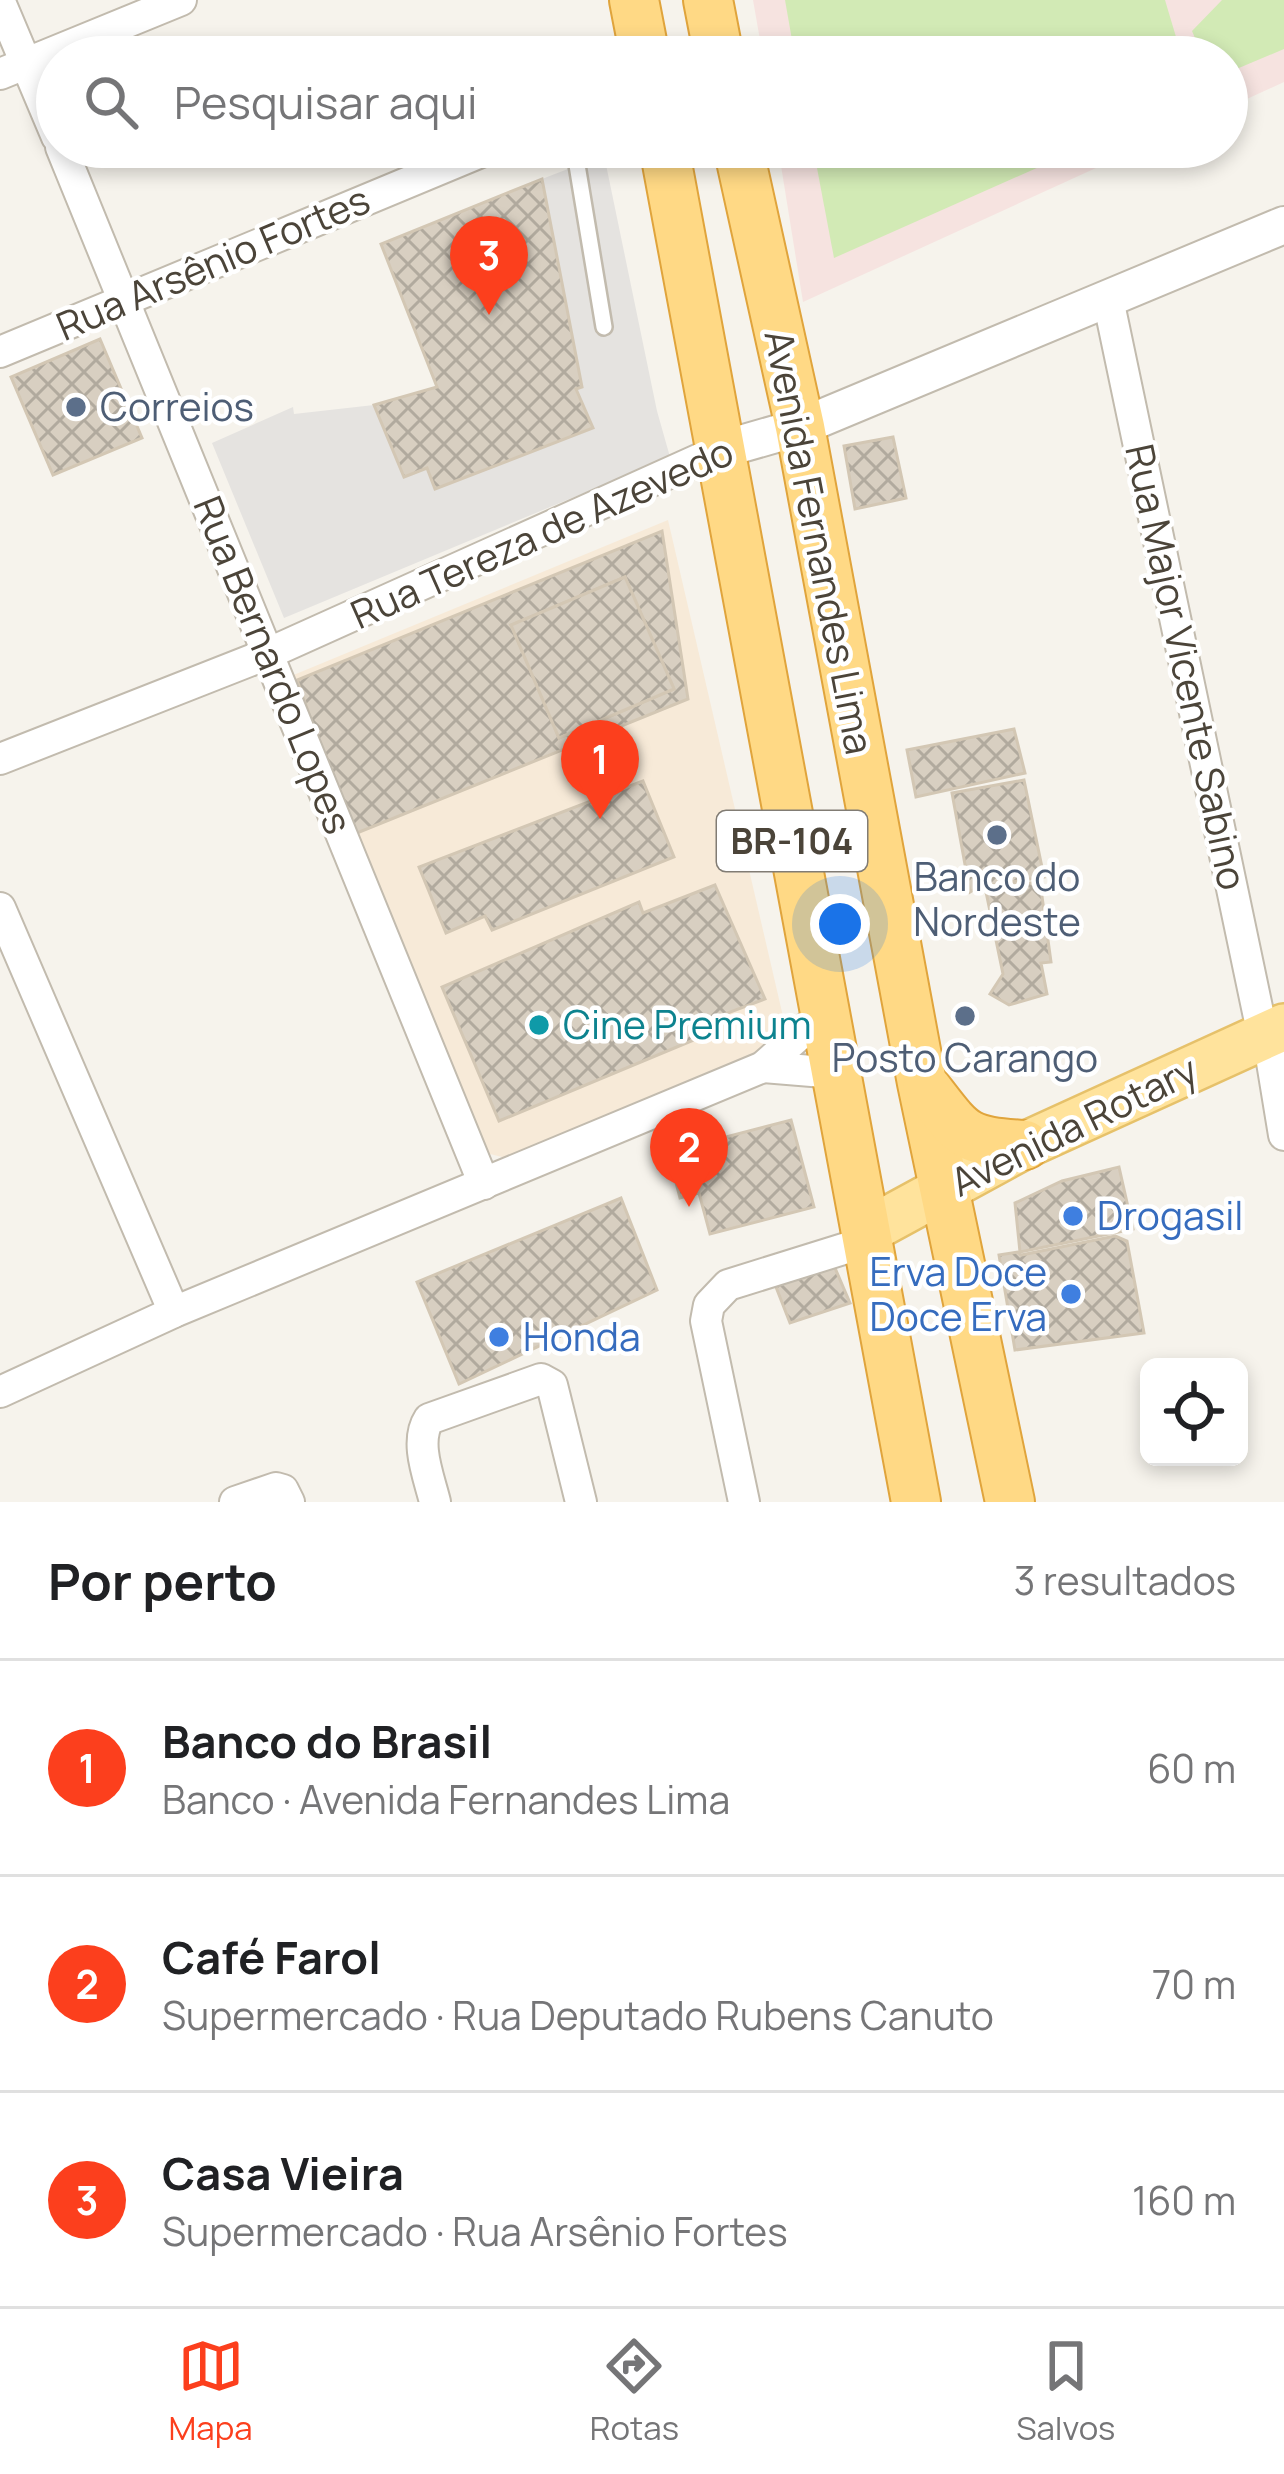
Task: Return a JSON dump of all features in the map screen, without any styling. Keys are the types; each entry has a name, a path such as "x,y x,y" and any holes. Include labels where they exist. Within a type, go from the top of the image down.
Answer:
{"highway":[{"path":"634,0 641,36"},
{"path":"708,0 715,36"},
{"name":"Avenida Fernandes Lima","path":"668,168 916,1502"},
{"name":"Avenida Fernandes Lima","path":"743,168 800,427 922,1083 1010,1502"},
{"path":"922,1083 964,1134 980,1142 1025,1145"}],"main road":[{"name":"Avenida Rotary","path":"868,1236 1025,1145 1277,1030"}],"street":[{"path":"93,36 181,0"},
{"path":"0,2 13,69 36,105"},
{"name":"Rua Bernardo Lopes","path":"70,168 484,1184"},
{"name":"Rua Arsênio Fortes","path":"0,352 442,168"},
{"name":"Rua Tereza de Azevedo","path":"0,759 267,654 721,450 800,427 1284,225"},
{"name":"Rua Major Vicente Sabino","path":"1108,299 1277,1030 1271,1062 1281,1120"},
{"path":"0,908 174,1312"},
{"path":"0,1392 174,1312 763,1067 824,1012"},
{"name":"Rua Major Vicente Sabino","path":"1214,1058 1239,1058 1256,1066 1281,1120"},
{"path":"763,1067 836,1073"},
{"path":"744,1502 706,1321 709,1305 728,1285 868,1236"},
{"path":"435,1502 422,1433 429,1419 546,1379 552,1385 581,1502"},
{"path":"235,1502 279,1488 289,1502"}],"lane":[{"path":"578,168 604,326"}],"shaded area":[{"path":"753,0 1284,0 1284,82 1248,98 1248,36 759,36"},
{"path":"570,168 607,168 670,457 284,618 212,443 293,407 294,414 374,405 404,476 427,468 435,489 592,428 576,389 582,386 542,179"},
{"path":"781,168 1096,168 803,302"},
{"path":"668,520 788,1038 510,1159 478,1151 279,681"}],"green space":[{"path":"785,0 1165,0 1176,36 791,36"},
{"path":"1222,0 1284,0 1284,49 1248,64 1248,36 1194,36 1192,31"},
{"path":"817,168 1037,168 834,258"}],"building":[{"path":"542,179 582,387 576,389 593,428 435,489 427,468 404,477 374,405 437,387 381,244"},
{"name":"Correios","path":"100,339 142,438 53,475 11,377"},
{"path":"893,437 906,498 855,509 844,446"},
{"path":"662,531 688,699 352,835 297,680","holes":["625,577 674,689 559,738 511,625"]},
{"path":"625,577 674,689 559,738 511,625"},
{"path":"1014,729 1025,773 916,797 907,750"},
{"name":"Banco do Nordeste","path":"1024,780 1044,877 970,892 952,793"},
{"path":"643,781 674,857 492,930 485,916 446,933 419,867"},
{"path":"1040,882 1051,962 1041,963 1047,994 1009,1005 990,994 1003,974 985,887"},
{"path":"715,885 765,999 693,1026 696,1039 499,1121 442,987 639,902 643,913"},
{"path":"791,1120 814,1207 710,1234 699,1193 680,1198 668,1152"},
{"name":"Drogasil","path":"1119,1167 1133,1229 1020,1252 1015,1203 1062,1181"},
{"name":"Honda","path":"621,1198 657,1290 459,1384 417,1282"},
{"name":"Erva Doce Doce Erva","path":"1115,1236 1127,1241 1144,1333 1015,1350 999,1255"},
{"path":"832,1261 850,1303 790,1323 776,1287"}],"place":[{"name":"Casa Vieira","path":"489,315"},
{"name":"Correios","path":"76,407"},
{"name":"Banco do Brasil","path":"600,819"},
{"name":"Banco do Nordeste","path":"997,835"},
{"name":"Posto Carango","path":"965,1016"},
{"name":"Cine Premium","path":"539,1025"},
{"name":"Café Farol","path":"689,1207"},
{"name":"Drogasil","path":"1073,1216"},
{"name":"Erva Doce Doce Erva","path":"1071,1294"},
{"name":"Honda","path":"499,1337"}]}
